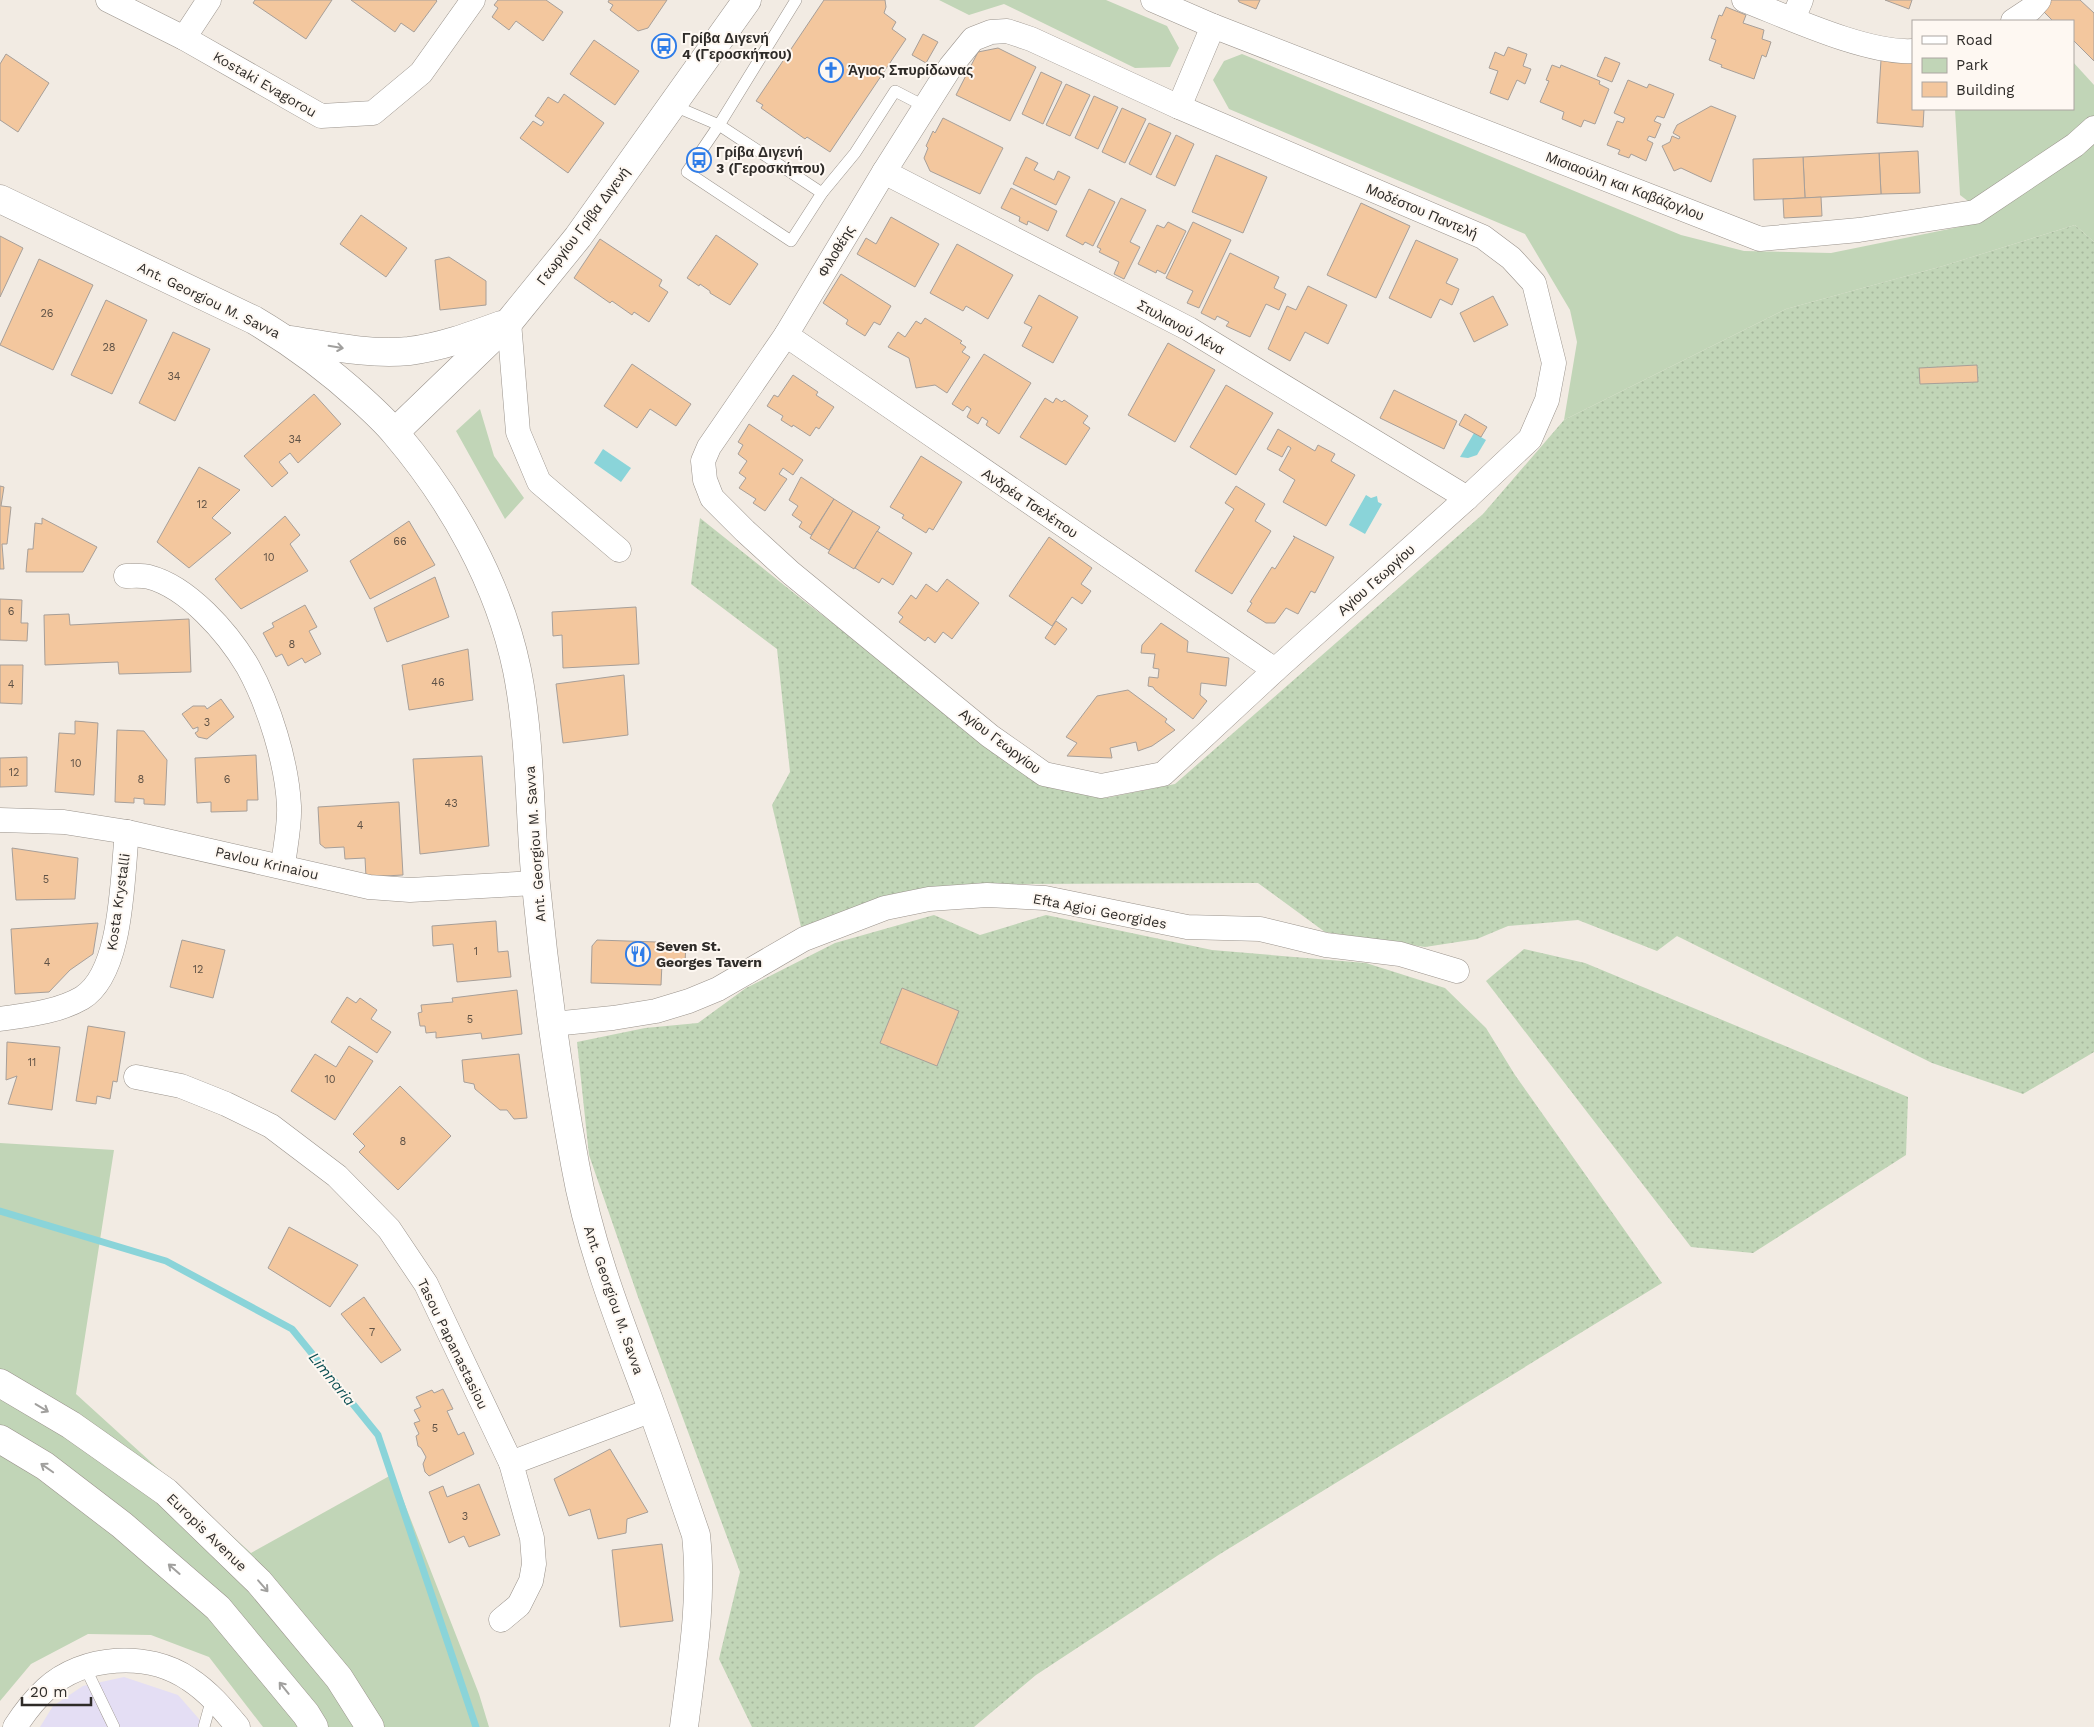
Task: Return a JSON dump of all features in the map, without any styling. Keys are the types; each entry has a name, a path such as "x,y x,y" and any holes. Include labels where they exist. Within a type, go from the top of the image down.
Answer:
{"main road":[{"name":"Γεωργίου Γρίβα Διγενή","path":"395,432 509,322 578,237 747,0"},
{"name":"Ant. Georgiou M. Savva","path":"0,199 254,320 288,340 337,378 395,432 448,505 485,572 503,621 516,669 527,739 536,883 553,1024 575,1168 588,1225 610,1296 696,1535 699,1562 693,1654 684,1727"},
{"path":"288,340 357,350 408,351 452,342 509,322"},
{"name":"Europis Avenue","path":"0,1383 71,1425 166,1492 259,1582 339,1678 370,1727"},
{"path":"0,1440 45,1466 122,1525 218,1608 306,1714 314,1727"}],"street":[{"name":"Kostaki Evagorou","path":"108,0 184,38 321,116 373,113 421,73 473,0"},
{"path":"184,38 209,0"},
{"name":"Μισιαούλη και Καβάζογλου","path":"1153,0 1213,26 1760,239 1859,230 1975,212 2075,145 2094,128"},
{"path":"1744,0 1797,10 1844,38 1878,48 1912,51"},
{"path":"2014,20 2031,9 2039,0"},
{"path":"1179,107 1213,26"},
{"name":"Μοδέστου Παντελή","path":"1007,31 1031,39 1179,107 1484,237 1511,258 1534,283 1554,363 1547,400 1530,439 1468,498"},
{"name":"Φιλοθέης","path":"712,498 704,480 703,461 709,447 786,335 924,106 951,66 973,39 991,32 1007,31"},
{"name":"Στυλιανού Λένα","path":"884,172 1189,329 1468,498"},
{"path":"509,322 518,432 539,482 619,550"},
{"name":"Ανδρέα Τσελέπου","path":"786,335 1275,670"},
{"name":"Αγίου Γεωργίου","path":"712,498 791,573 990,736 1044,774 1101,786 1163,774 1275,670 1468,498"},
{"path":"126,576 147,576 166,583 185,594 220,629 248,667 266,707 278,742 285,775 289,806 283,866"},
{"name":"Pavlou Krinaiou","path":"0,820 64,822 127,832 369,887 402,889 536,883"},
{"name":"Kosta Krystalli","path":"0,1018 28,1015 65,1006 83,997 98,983 109,962 115,944 127,832"},
{"name":"Efta Agioi Georgides","path":"553,1024 613,1018 656,1011 718,989 804,939 885,908 929,900 987,896 1045,898 1188,927 1260,929 1326,945 1400,954 1457,971"},
{"name":"Tasou Papanastasiou","path":"136,1077 181,1086 226,1104 271,1126 337,1176 389,1229 426,1284 511,1463 532,1538 534,1564 531,1581 519,1605 501,1620"},
{"path":"511,1463 652,1410"},
{"path":"15,1727 25,1712 47,1688 66,1675 104,1662 131,1660 157,1664 188,1678 212,1696 238,1727"}],"lane":[{"path":"796,0 719,125 687,172 791,240 822,193 856,153 895,91 924,106"},
{"path":"672,105 719,125 822,193"},
{"path":"85,1667 114,1727"},
{"path":"204,1727 212,1696"}],"shaded area":[{"path":"124,1677 178,1695 206,1727 40,1727 53,1706 83,1686"}],"green space":[{"path":"939,0 1106,0 1167,26 1179,48 1170,67 1135,68 1004,4 969,15"},
{"path":"1242,54 1681,235 1744,251 1831,253 1959,227 1977,208 1960,195 1955,110 2074,110 2074,63 2094,85 2094,242 2075,225 1943,266 1786,309 1564,420 1577,342 1570,310 1525,234 1229,109 1213,80 1224,61"},
{"path":"2075,225 2094,242 2094,1052 2023,1094 1932,1063 1677,936 1657,951 1578,920 1508,926 1477,939 1425,947 1325,932 1258,883 989,884 877,899 801,927 772,805 790,772 777,649 691,584 700,518 804,601 1039,782 1106,798 1175,784 1483,514 1564,420 1786,309 1943,266"},
{"path":"480,409 494,456 524,498 505,519 456,431"},
{"path":"934,915 980,935 1046,915 1212,950 1366,963 1445,988 1486,1028 1515,1075 1662,1283 1220,1554 1036,1675 974,1727 752,1727 719,1659 740,1572 638,1297 589,1155 577,1042 645,1028 698,1023 746,988 835,943"},
{"path":"1524,949 1585,963 1908,1097 1906,1155 1753,1253 1691,1247 1486,981"},
{"path":"0,1143 114,1150 76,1394 251,1553 393,1474 479,1694 489,1727 263,1727 209,1657 151,1635 88,1634 31,1664 0,1701"}],"water":[{"path":"1474,433 1486,440 1477,455 1468,458 1460,457"},
{"path":"603,449 631,468 621,482 594,463"},
{"path":"1366,495 1371,498 1377,496 1378,502 1382,504 1365,534 1349,525"}],"building":[{"path":"255,0 332,0 306,39 253,3"},
{"path":"351,0 437,1 414,32 401,23 395,32"},
{"path":"498,0 546,0 563,12 543,41 516,21 509,30 492,17 498,8 494,5"},
{"path":"609,0 667,0 648,28 638,31 610,10 613,5 608,2"},
{"name":"Άγιος Σπυρίδωνας","path":"824,0 885,0 886,7 884,13 896,22 892,29 906,39 830,152 807,137 805,139 761,108 763,105 756,101"},
{"path":"1238,0 1260,0 1256,9"},
{"path":"1885,0 1912,0 1909,9"},
{"path":"2050,0 2080,0 2094,13 2094,61 2074,41 2074,20 2052,20 2043,11 2051,3"},
{"path":"1726,7 1746,15 1743,23 1764,30 1762,39 1771,42 1766,57 1762,55 1754,79 1721,67 1722,65 1709,60 1716,40 1711,38 1719,15 1722,16"},
{"path":"923,34 938,42 926,63 912,55"},
{"path":"594,40 639,71 615,105 570,74"},
{"path":"1508,47 1527,54 1523,66 1531,69 1525,84 1517,80 1508,100 1490,93 1498,71 1489,68 1495,52 1504,56"},
{"path":"998,48 1036,67 1010,121 956,95 978,52"},
{"path":"6,54 49,83 18,132 0,120 0,64"},
{"path":"1605,57 1620,63 1612,82 1597,76"},
{"path":"1881,60 1912,62 1912,110 1924,110 1923,127 1877,123"},
{"path":"1552,65 1560,68 1561,65 1600,81 1599,84 1609,89 1595,124 1584,120 1581,127 1562,119 1564,112 1540,102 1549,81 1546,80"},
{"path":"1041,72 1062,82 1043,124 1022,114"},
{"path":"1628,80 1647,88 1649,84 1674,94 1664,118 1657,116 1654,121 1661,124 1655,138 1649,136 1647,140 1653,143 1646,161 1631,154 1629,158 1618,154 1620,150 1607,145 1617,121 1623,123 1625,118 1614,113"},
{"path":"1066,84 1090,95 1070,136 1046,125"},
{"path":"564,94 604,123 568,173 520,138 533,121 541,126 544,122 535,116 548,97 558,103"},
{"path":"1094,96 1118,107 1098,149 1075,138"},
{"path":"1711,106 1736,116 1711,182 1681,168 1674,171 1662,146 1670,142 1672,136 1679,139 1680,137 1673,133 1677,125"},
{"path":"1122,108 1146,119 1125,163 1102,152"},
{"path":"943,118 1003,148 980,194 930,171 924,158 928,148 926,146 933,131 935,133"},
{"path":"1149,123 1171,133 1151,175 1129,164"},
{"path":"1176,135 1194,144 1175,186 1156,177"},
{"path":"1918,151 1920,193 1881,194 1879,153"},
{"path":"1879,153 1881,194 1805,198 1803,157"},
{"path":"1216,155 1267,177 1243,233 1192,212"},
{"path":"1026,157 1038,163 1034,170 1054,180 1058,171 1070,177 1056,205 1013,184"},
{"path":"1803,157 1805,198 1754,200 1753,159"},
{"path":"1011,188 1057,211 1048,231 1028,221 1027,225 1019,221 1020,217 1001,208"},
{"path":"1089,189 1115,202 1093,246 1085,242 1083,245 1066,236"},
{"path":"1821,197 1822,216 1784,218 1783,199"},
{"path":"1121,198 1146,210 1130,242 1140,247 1124,279 1114,274 1119,262 1099,252 1101,249 1097,247"},
{"path":"1361,203 1410,226 1376,298 1327,275"},
{"path":"361,215 407,248 386,277 340,244"},
{"path":"891,217 939,244 915,287 857,254 866,238 876,244"},
{"path":"1168,222 1186,231 1165,274 1157,270 1156,273 1138,264 1157,225 1164,228"},
{"path":"1193,222 1231,240 1199,308 1187,303 1193,291 1166,278"},
{"path":"716,235 758,264 730,305 710,293 700,284 699,286 687,278"},
{"path":"0,236 23,248 0,297"},
{"path":"600,239 662,280 659,286 668,292 649,322 634,312 632,315 612,301 610,303 574,278"},
{"path":"1416,240 1458,259 1446,283 1459,289 1452,305 1440,299 1431,318 1389,298"},
{"path":"957,244 1013,275 988,319 966,306 963,311 930,293"},
{"path":"1230,253 1279,277 1274,288 1286,294 1279,310 1266,304 1250,337 1226,326 1229,322 1217,316 1215,320 1201,313"},
{"path":"449,257 486,281 486,305 440,310 435,260"},
{"path":"39,259 93,285 53,370 0,345"},
{"path":"841,274 891,306 880,325 874,322 865,336 846,324 848,320 823,303"},
{"path":"1308,286 1347,305 1328,344 1305,332 1290,361 1268,349 1287,306 1296,310"},
{"path":"1039,295 1078,317 1053,363 1022,346 1032,327 1024,323"},
{"path":"1493,296 1508,325 1474,342 1460,313"},
{"path":"106,300 147,320 112,394 71,375"},
{"path":"925,318 962,341 960,343 966,347 962,352 970,357 947,393 935,385 916,388 909,358 888,347 898,332 905,337 916,321 921,324"},
{"path":"173,332 210,349 175,421 139,403"},
{"path":"1168,343 1215,370 1175,442 1128,415"},
{"path":"984,354 1031,383 999,434 986,425 988,421 982,417 978,424 967,417 971,409 967,406 963,411 952,404"},
{"path":"632,364 691,404 676,426 650,409 637,428 604,406"},
{"path":"1977,365 1978,382 1920,384 1919,368"},
{"path":"793,375 818,392 816,395 834,407 819,429 816,427 810,436 781,420 783,416 767,406 774,395 778,397"},
{"path":"1226,385 1273,413 1236,475 1190,447"},
{"path":"1394,390 1457,421 1444,449 1380,418"},
{"path":"314,394 341,424 298,463 290,453 279,462 288,473 272,487 244,456"},
{"path":"1045,398 1053,403 1056,398 1062,402 1064,400 1088,416 1083,423 1090,428 1066,465 1020,437"},
{"path":"1465,414 1487,427 1481,437 1459,425"},
{"path":"749,424 803,460 793,475 783,468 779,474 787,479 765,511 753,503 756,499 739,488 746,478 739,473 747,461 738,454 743,445 738,442"},
{"path":"1278,429 1315,451 1318,445 1335,454 1331,461 1355,475 1326,526 1283,502 1295,480 1279,470 1291,448 1288,446 1282,457 1267,449"},
{"path":"921,456 962,482 933,530 929,528 926,533 902,518 904,515 890,507"},
{"path":"199,467 240,490 212,518 231,533 189,568 157,542"},
{"path":"801,477 834,499 811,535 799,527 802,522 792,515 798,506 789,500"},
{"path":"0,486 4,487 1,506 11,507 7,544 2,544 4,569 0,569"},
{"path":"1236,486 1265,504 1255,521 1271,531 1232,594 1195,571 1234,509 1225,503"},
{"path":"834,499 853,511 829,550 810,538"},
{"path":"853,511 880,527 854,569 828,553"},
{"path":"285,516 300,535 290,544 308,571 241,609 215,579"},
{"path":"42,518 97,547 83,572 26,572 28,549 33,549 35,523 42,524"},
{"path":"409,521 435,565 370,599 350,561"},
{"path":"877,531 912,553 893,585 882,578 879,583 855,568"},
{"path":"1049,537 1092,568 1081,584 1091,591 1082,604 1072,597 1052,626 1009,596"},
{"path":"1295,537 1334,557 1315,593 1311,591 1298,614 1286,608 1275,623 1266,623 1247,611 1252,603 1250,602 1272,567 1275,569"},
{"path":"435,577 449,617 387,642 374,608"},
{"path":"947,579 979,603 952,639 943,632 935,643 928,637 925,641 899,622 903,617 898,613 911,595 916,599 926,584 937,592"},
{"path":"0,599 22,600 21,623 28,623 27,641 0,640"},
{"path":"305,605 317,627 309,631 321,654 305,663 302,658 288,666 282,654 276,657 263,633 274,627 272,623"},
{"path":"636,607 639,664 563,668 562,635 553,636 552,612"},
{"path":"69,614 70,625 189,619 191,672 119,674 118,662 45,665 44,615"},
{"path":"1056,621 1067,629 1055,645 1045,638"},
{"path":"1161,623 1188,641 1187,652 1229,658 1226,686 1201,683 1200,695 1207,701 1193,719 1153,687 1148,686 1149,677 1158,678 1159,669 1153,668 1155,654 1141,653 1142,645"},
{"path":"468,649 473,700 409,710 402,665"},
{"path":"0,665 23,665 22,704 0,703"},
{"path":"624,675 628,735 563,743 556,684"},
{"path":"1128,690 1167,719 1165,722 1175,730 1152,746 1138,751 1136,742 1110,748 1112,758 1067,756 1077,743 1066,737 1097,696"},
{"path":"221,699 234,717 207,739 198,737 195,733 198,731 198,727 193,729 182,714 193,706 205,706 207,709"},
{"path":"75,721 98,723 94,795 55,792 59,733 75,734"},
{"path":"117,730 144,731 167,760 165,805 144,804 144,799 134,798 134,803 115,802"},
{"path":"256,755 258,800 247,800 247,811 211,812 211,802 197,803 195,758"},
{"path":"482,756 489,846 420,854 413,759"},
{"path":"27,757 27,786 0,787 0,758"},
{"path":"399,802 403,875 366,877 365,858 345,859 344,847 325,848 320,844 318,807"},
{"path":"12,848 78,858 75,899 16,900"},
{"path":"496,921 498,952 508,951 511,977 457,982 453,944 433,946 432,926"},
{"path":"98,923 93,954 70,970 49,992 15,994 11,929"},
{"path":"182,940 225,950 213,998 170,987"},
{"name":"Seven St. Georges Tavern","path":"597,940 686,943 685,963 662,963 661,985 591,983 592,946"},
{"path":"902,988 959,1011 937,1066 880,1043"},
{"path":"517,990 522,1034 482,1039 481,1033 436,1038 436,1032 426,1033 425,1026 420,1026 418,1013 422,1012 421,1005 453,1002 452,998"},
{"path":"347,997 356,1003 360,998 377,1010 371,1019 391,1032 377,1053 331,1022"},
{"path":"88,1026 125,1032 117,1082 113,1081 110,1099 97,1096 96,1104 76,1101"},
{"path":"7,1042 60,1047 52,1110 8,1104 17,1076 6,1080"},
{"path":"349,1046 373,1061 335,1120 291,1091 315,1054 336,1067"},
{"path":"519,1054 527,1118 514,1119 507,1110 500,1110 475,1089 474,1084 464,1082 462,1060"},
{"path":"400,1086 451,1136 398,1190 359,1152 365,1146 353,1134"},
{"path":"289,1227 358,1265 330,1307 268,1268"},
{"path":"364,1297 401,1350 381,1363 341,1314"},
{"path":"443,1389 453,1409 447,1411 458,1435 464,1432 474,1454 429,1476 425,1472 423,1464 426,1457 418,1446 416,1436 419,1434 414,1423 420,1421 414,1410 421,1407 416,1397 432,1390 434,1393"},
{"path":"610,1449 648,1512 627,1519 626,1533 598,1539 590,1509 569,1516 554,1479"},
{"path":"479,1484 500,1535 469,1547 464,1536 449,1543 429,1492 443,1486 447,1497"},
{"path":"662,1544 673,1621 620,1627 612,1550"}],"waterway":[{"name":"Limnaria","path":"0,1211 166,1261 292,1329 378,1435 476,1727"}],"place":[{"name":"Γρίβα Διγενή 4 (Γεροσκήπου)","path":"664,46"},
{"name":"Άγιος Σπυρίδωνας","path":"831,70"},
{"name":"Γρίβα Διγενή 3 (Γεροσκήπου)","path":"699,160"},
{"name":"Seven St. Georges Tavern","path":"638,954"}]}
